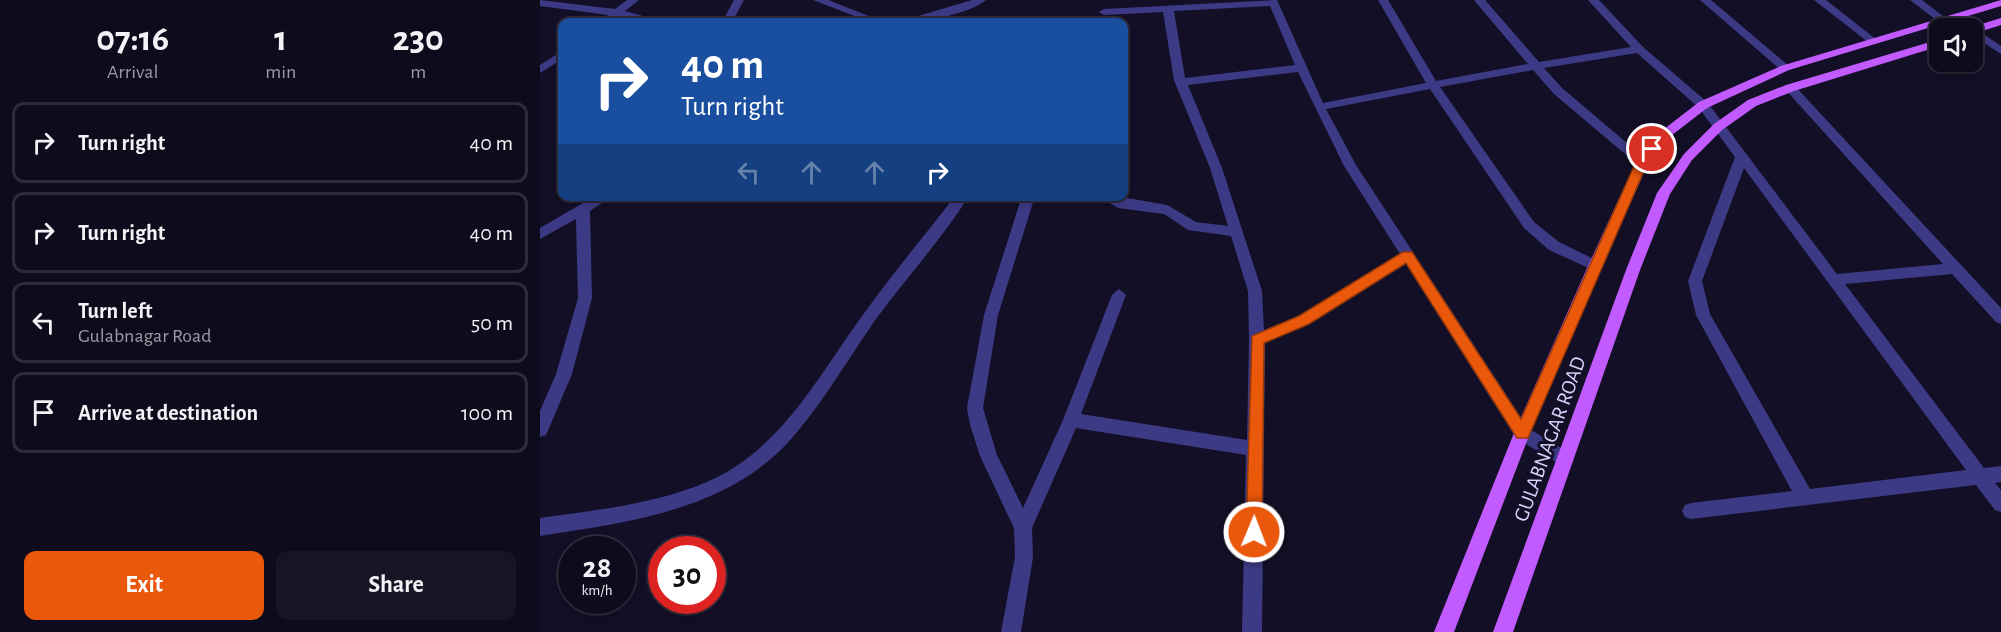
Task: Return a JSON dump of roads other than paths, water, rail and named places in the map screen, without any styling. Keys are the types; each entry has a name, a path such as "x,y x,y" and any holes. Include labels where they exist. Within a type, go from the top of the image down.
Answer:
{"main road":[{"name":"GULABNAGAR ROAD","path":"1950,18 2001,3"},
{"path":"1983,27 2001,21"},
{"name":"GULABNAGAR ROAD","path":"1444,632 1522,433 1642,162 1663,136 1702,105 1785,68 1929,24"},
{"name":"GULABNAGAR ROAD","path":"1503,632 1633,270 1664,193 1688,157 1718,127 1752,103 1790,88 1929,45"}],"street":[{"path":"610,18 634,0"},
{"path":"729,18 739,0"},
{"path":"818,0 850,18"},
{"path":"920,18 962,8 981,0"},
{"path":"1107,0 1102,17 1167,9 1187,4 1273,2 1319,107 1350,166 1522,433 1565,459"},
{"path":"1383,0 1434,86 1529,225 1554,246 1595,266"},
{"path":"1479,0 1534,66 1583,115 1642,162"},
{"path":"1593,0 1639,50 1702,105 2001,504"},
{"path":"1705,0 1785,68"},
{"path":"1819,0 1872,40"},
{"path":"1915,0 1940,18"},
{"path":"540,3 637,18"},
{"path":"1167,9 1182,82 1216,168 1255,291 1257,340 1252,632"},
{"path":"1983,38 2001,51"},
{"path":"1319,107 1534,66 1639,50"},
{"path":"540,70 558,57"},
{"path":"1182,82 1302,68"},
{"path":"1790,88 2001,318"},
{"path":"1741,158 1695,281 1697,296 1703,315 1806,498"},
{"path":"540,234 598,201"},
{"path":"543,526 627,511 685,497 718,486 759,459 786,435 870,316 959,201"},
{"path":"1011,632 1024,557 1023,528 989,456 978,425 975,408 991,315 1027,201"},
{"path":"1116,201 1167,210 1193,227 1236,232"},
{"path":"540,430 564,374 585,298 583,210"},
{"path":"1257,340 1304,320 1408,256"},
{"path":"1834,280 1956,268"},
{"path":"1023,528 1071,420 1119,295"},
{"path":"1071,420 1256,449"},
{"path":"1691,511 2001,474"}]}
